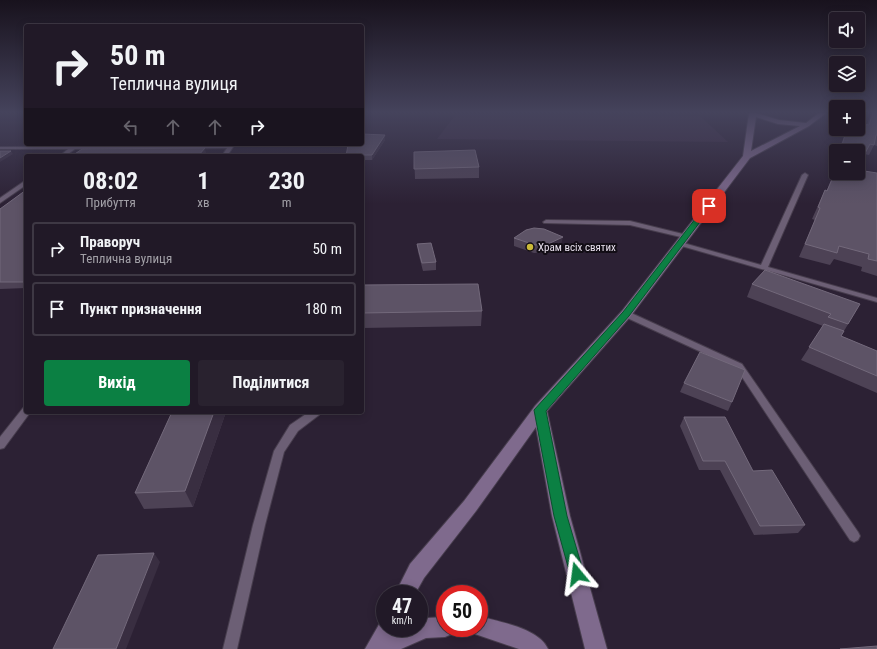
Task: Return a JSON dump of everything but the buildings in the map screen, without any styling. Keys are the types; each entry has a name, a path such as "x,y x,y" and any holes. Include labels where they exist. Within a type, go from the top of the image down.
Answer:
{"main road":[{"path":"747,156 748,143"},
{"path":"410,585 417,571 470,506 540,410 626,314 747,156 772,143"},
{"path":"540,410 561,516 596,649"},
{"path":"377,648 426,628 436,627"},
{"path":"488,629 526,641 537,649"},
{"path":"377,648 383,637"}],"lane":[{"path":"0,148 231,147 226,154"},
{"path":"65,154 73,148"},
{"path":"764,267 805,175"},
{"path":"0,201 24,183"},
{"path":"546,222 630,223 764,267 877,300"},
{"path":"626,314 740,366 854,536"},
{"path":"0,445 24,414"},
{"path":"230,649 259,525 279,451 294,428 313,414"}],"place":[{"name":"Храм всіх святих","path":"530,247"}],"route":[{"path":"577,574 561,516 540,410 626,314 709,206"}]}
